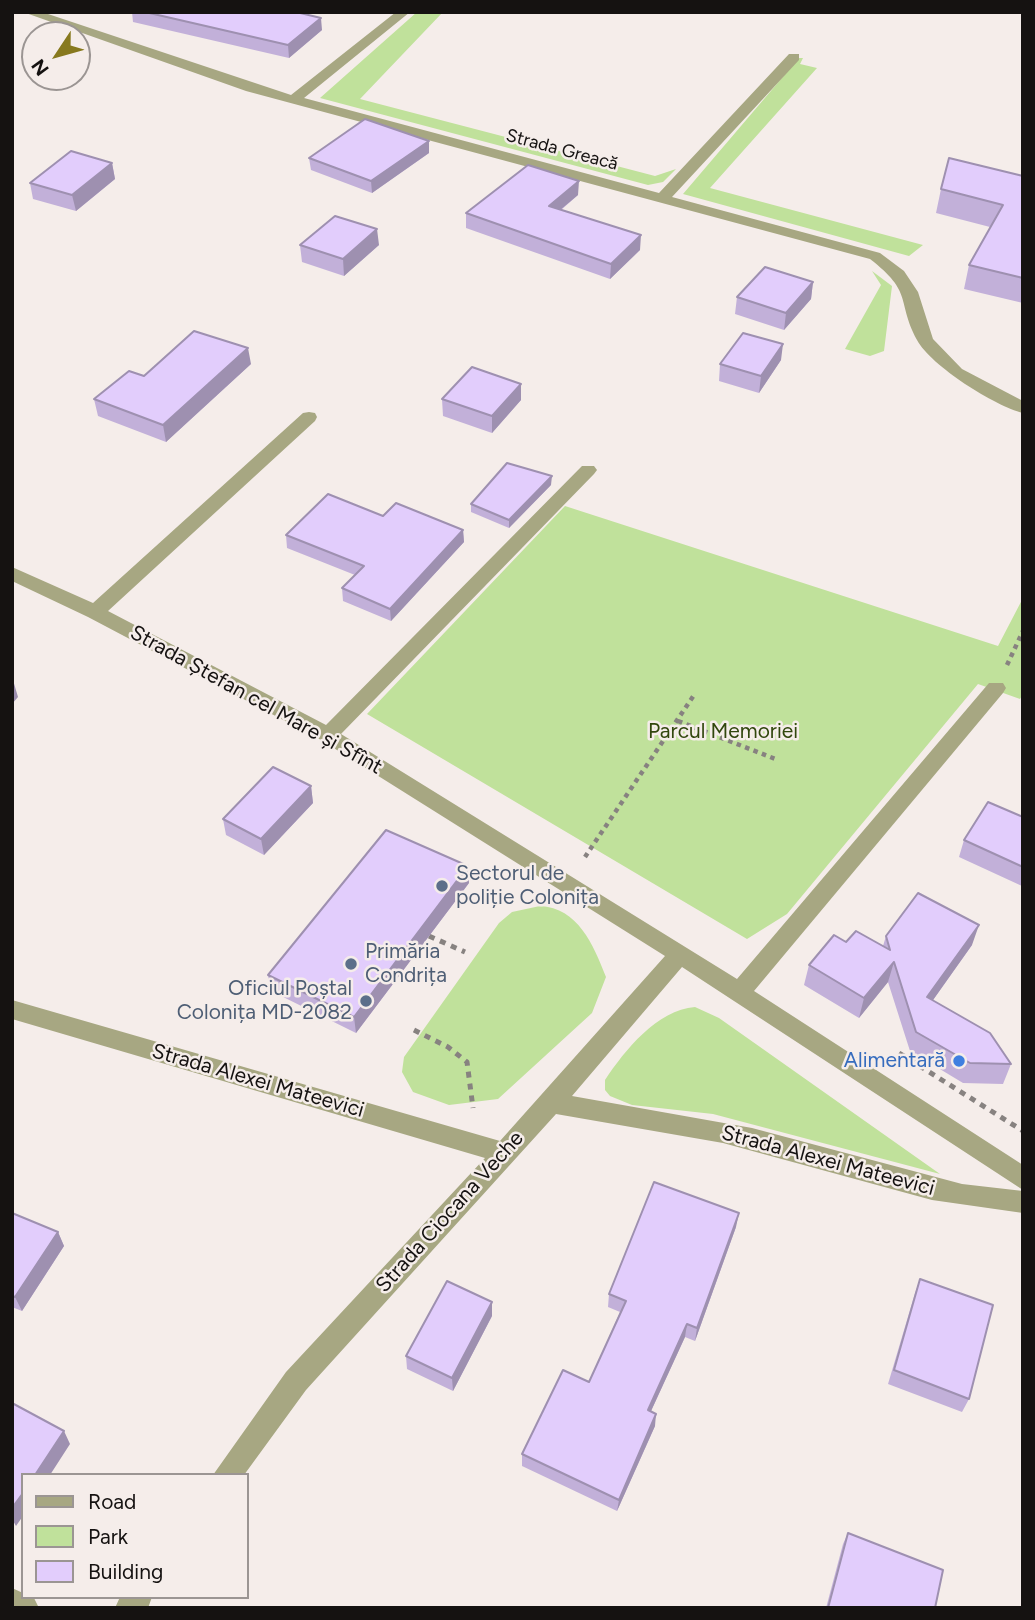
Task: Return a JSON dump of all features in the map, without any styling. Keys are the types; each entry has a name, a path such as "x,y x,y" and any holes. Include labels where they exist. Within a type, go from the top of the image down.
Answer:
{"street":[{"name":"Strada Greacă","path":"29,12 251,88 664,197 874,256 899,274 909,292 925,340 956,372 1023,408"},
{"path":"294,99 404,12"},
{"path":"664,197 793,57"},
{"path":"95,612 309,417"},
{"path":"328,735 588,470"},
{"name":"Strada Ștefan cel Mare și Sfînt","path":"12,573 95,612 328,735 680,954 1023,1179"},
{"path":"739,993 996,688"},
{"name":"Strada Ciocana Veche","path":"229,1473 296,1381 551,1103 680,954"},
{"name":"Strada Alexei Mateevici","path":"12,1009 504,1153"},
{"name":"Strada Alexei Mateevici","path":"551,1103 666,1121 778,1145 984,1202 1023,1202"},
{"path":"12,1604 24,1608"}],"path":[{"path":"996,688 1023,631"},
{"path":"585,857 694,695"},
{"path":"678,721 778,760"},
{"path":"429,936 465,953"},
{"path":"414,1030 448,1047 467,1062 476,1144"}],"green space":[{"path":"417,12 443,12 360,99 655,176 676,169 663,182 648,185 320,98"},
{"path":"799,58 803,58 800,64 817,68 710,188 923,245 909,256 683,194"},
{"path":"872,271 892,286 884,351 870,356 845,349 881,285"},
{"name":"Parcul Memoriei","path":"565,506 998,646 1023,598 1023,694 1020,699 978,684 787,914 747,939 367,714"},
{"path":"540,906 565,913 582,930 596,952 606,977 592,1013 498,1099 449,1105 413,1092 402,1072 404,1057 499,923 512,912"},
{"path":"695,1007 719,1018 940,1174 713,1114 632,1105 610,1096 605,1090 605,1080 643,1033 668,1015"}],"building":[{"path":"145,12 296,12 321,18 288,45"},
{"path":"365,119 429,141 371,181 309,158"},
{"path":"71,151 112,163 72,195 30,183"},
{"path":"949,158 1023,176 1023,278 969,265 1003,205 941,189"},
{"path":"528,165 579,181 549,206 641,235 611,264 466,213"},
{"path":"335,216 377,229 343,259 300,245"},
{"path":"765,267 813,282 786,313 737,297"},
{"path":"194,331 248,348 163,425 94,399 129,371 144,376"},
{"path":"743,333 783,344 761,376 720,364"},
{"path":"472,367 521,384 492,416 442,399"},
{"path":"507,463 552,476 509,520 471,504"},
{"path":"328,494 383,516 396,503 463,530 390,609 342,588 364,566 286,535"},
{"path":"273,767 311,786 261,839 223,819"},
{"path":"988,802 1023,817 1023,867 964,840"},
{"name":"Primăria Condrița","path":"386,830 468,866 354,1017 268,975"},
{"path":"918,893 979,925 927,997 990,1033 1011,1064 970,1063 916,1032 894,962 864,998 809,965 834,935 846,942 856,931 890,950 886,936"},
{"path":"654,1182 739,1213 697,1328 687,1324 648,1410 656,1414 619,1500 522,1454 563,1370 589,1382 626,1301 609,1294"},
{"path":"12,1213 58,1232 15,1297 12,1296"},
{"path":"920,1279 993,1305 969,1399 894,1370"},
{"path":"447,1281 492,1302 452,1378 406,1356"},
{"path":"12,1403 64,1431 36,1473 21,1473 21,1496 12,1508"},
{"path":"848,1533 943,1570 935,1608 828,1608"}],"place":[{"name":"Sectorul de poliție Colonița","path":"442,886"},
{"name":"Primăria Condrița","path":"351,964"},
{"name":"Oficiul Poștal Colonița MD-2082","path":"366,1001"},
{"name":"Alimentară","path":"959,1061"}]}
